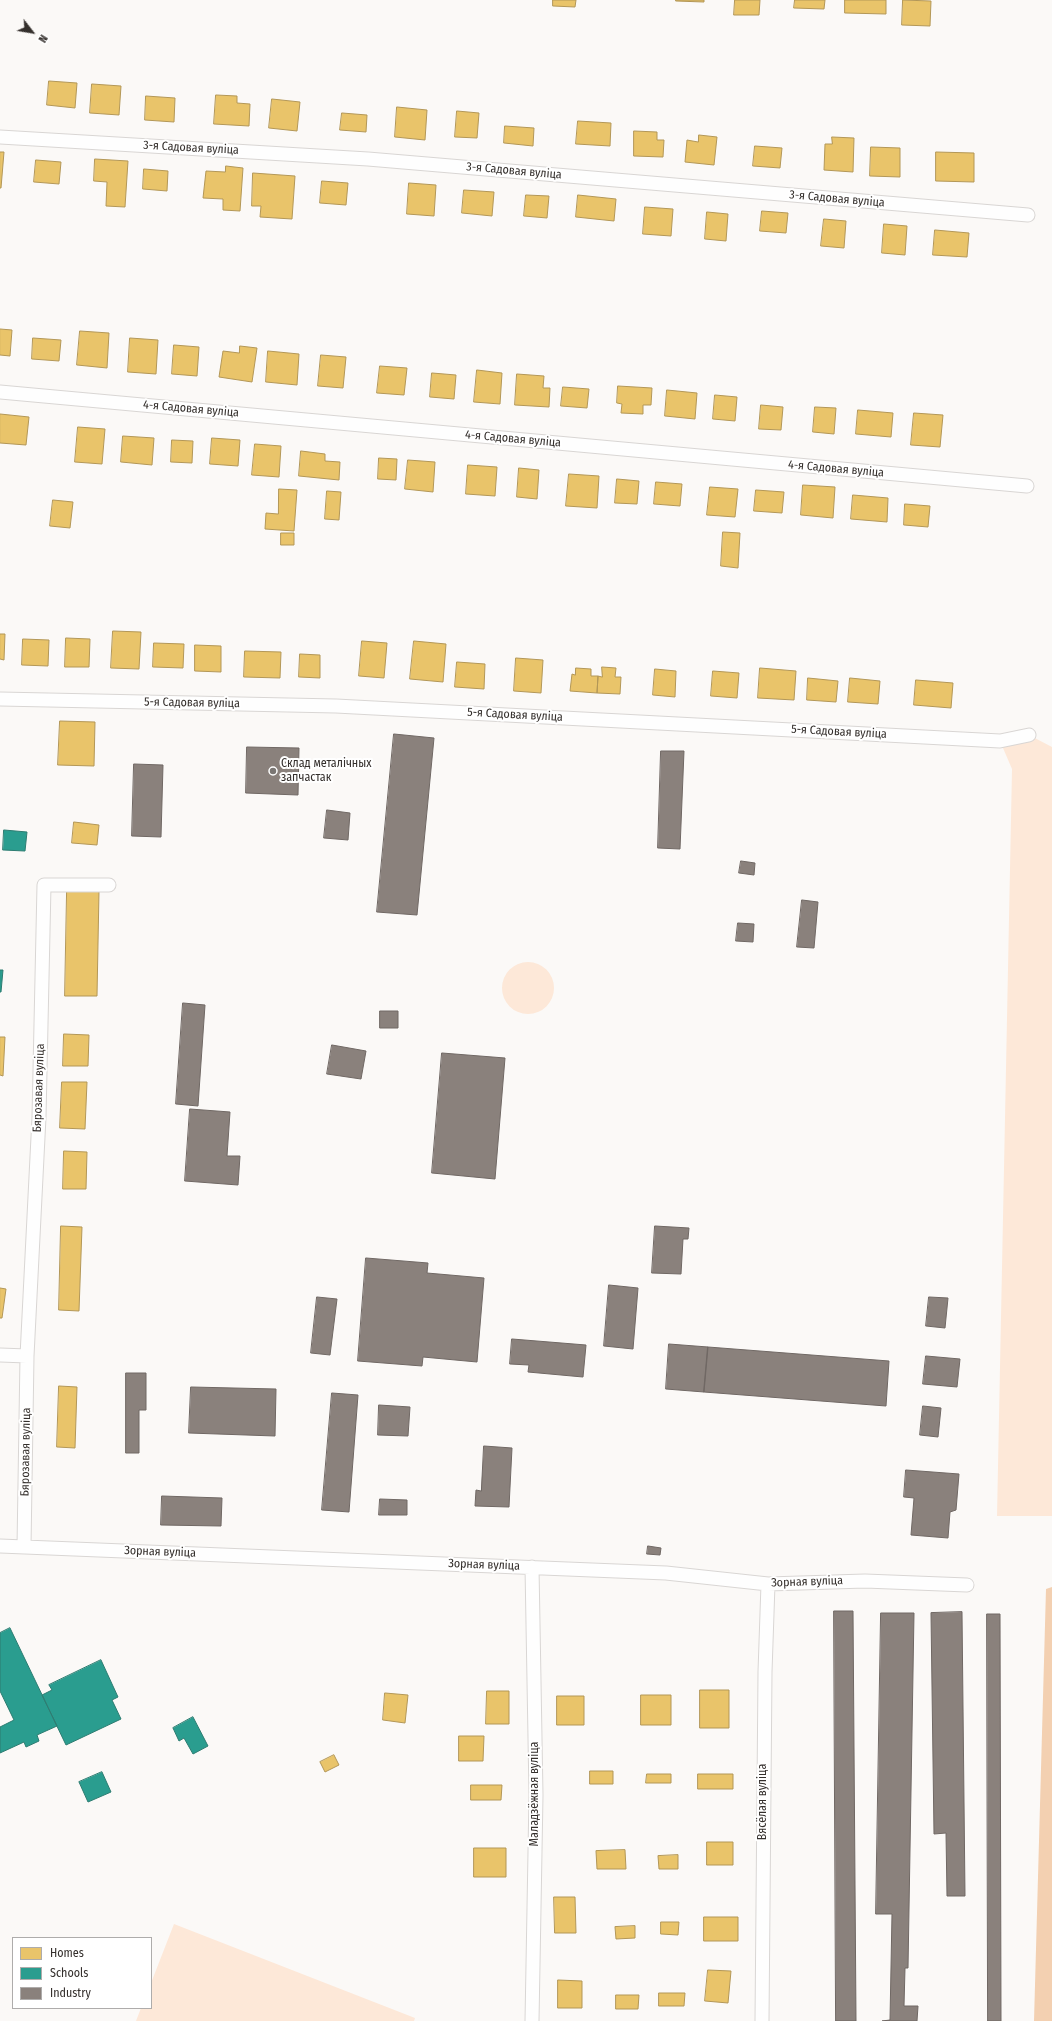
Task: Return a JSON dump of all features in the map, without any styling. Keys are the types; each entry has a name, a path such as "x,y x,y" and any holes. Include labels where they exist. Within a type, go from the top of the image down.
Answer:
{"street":[{"name":"3-я Садовая вуліца","path":"0,137 368,159 1028,215"},
{"name":"4-я Садовая вуліца","path":"0,392 1027,486"},
{"name":"5-я Садовая вуліца","path":"0,699 336,706 1000,741 1029,735"},
{"name":"Бярозавая вуліца","path":"24,1547 27,1356 39,1117 44,885 109,885"},
{"path":"0,1355 27,1356"},
{"name":"Зорная вуліца","path":"0,1546 666,1573 768,1584 865,1581 967,1585"},
{"name":"Маладзёжная вуліца","path":"532,1567 536,1795 532,2021"},
{"name":"Вясёлая вуліца","path":"762,2021 765,1672 768,1584"}],"shaded area":[{"path":"1029,735 1052,747 1052,1516 997,1516 1012,769 1000,741"},
{"path":"528,962 538,964 546,970 552,978 554,988 552,998 546,1006 538,1012 528,1014 518,1012 510,1006 504,998 502,988 504,978 510,970 518,964"},
{"path":"1052,1587 1052,2021 1034,2021 1046,1589"},
{"path":"174,1924 415,2018 414,2021 136,2021 141,2009 152,2009 152,1980"}],"building: Homes":[{"path":"553,0 576,0 575,7 553,6"},
{"path":"704,0 704,2 676,1"},
{"path":"735,0 760,0 759,15 734,15"},
{"path":"795,0 825,0 824,9 794,8"},
{"path":"845,0 886,0 886,14 845,13"},
{"path":"903,0 931,1 930,26 902,25"},
{"path":"49,81 77,83 75,108 47,105"},
{"path":"92,84 121,86 119,115 90,113"},
{"path":"216,95 237,96 237,103 250,104 249,126 214,124"},
{"path":"146,96 175,98 174,122 145,120"},
{"path":"272,99 300,102 297,131 269,128"},
{"path":"397,107 427,110 425,140 395,137"},
{"path":"457,111 479,113 477,138 455,137"},
{"path":"342,113 367,115 366,132 340,130"},
{"path":"578,121 611,123 610,146 576,144"},
{"path":"505,126 534,128 533,146 504,143"},
{"path":"634,131 657,132 657,140 664,140 663,157 634,156"},
{"path":"699,135 717,137 714,165 685,162 687,140 698,142"},
{"path":"832,137 854,138 853,172 824,170 825,144 832,144"},
{"path":"755,146 782,148 780,168 753,166"},
{"path":"871,147 900,148 900,177 870,176"},
{"path":"0,152 4,152 1,188 0,188"},
{"path":"936,152 974,153 974,182 936,181"},
{"path":"95,159 128,161 125,207 106,206 107,182 94,181"},
{"path":"36,160 61,162 59,184 34,182"},
{"path":"226,166 243,168 240,211 223,210 223,199 203,198 206,171 225,172"},
{"path":"144,169 168,171 167,191 143,189"},
{"path":"253,173 295,176 292,219 260,217 261,206 252,206"},
{"path":"322,181 348,183 346,205 320,203"},
{"path":"409,183 436,185 434,216 407,214"},
{"path":"464,190 494,192 492,216 462,213"},
{"path":"526,195 549,196 547,218 524,216"},
{"path":"578,195 616,199 614,221 576,217"},
{"path":"645,207 673,209 671,236 643,234"},
{"path":"762,211 788,213 786,233 760,231"},
{"path":"707,212 728,214 726,241 705,239"},
{"path":"824,219 846,221 844,248 821,246"},
{"path":"884,224 907,226 905,255 882,253"},
{"path":"935,230 969,233 967,257 933,255"},
{"path":"0,329 12,330 10,356 0,355"},
{"path":"80,331 109,333 107,368 77,365"},
{"path":"33,338 61,340 59,361 32,359"},
{"path":"130,338 158,340 156,374 128,372"},
{"path":"174,345 199,347 197,376 172,374"},
{"path":"240,346 257,348 252,382 219,377 223,351 239,353"},
{"path":"268,351 299,354 297,385 266,382"},
{"path":"321,355 346,357 343,388 318,386"},
{"path":"380,366 407,368 404,395 377,393"},
{"path":"477,370 502,373 500,404 474,402"},
{"path":"432,373 456,375 454,399 430,397"},
{"path":"517,374 544,376 543,388 550,388 549,407 515,405"},
{"path":"618,386 652,388 651,405 643,405 643,414 621,413 622,404 617,403"},
{"path":"563,387 589,389 587,408 561,406"},
{"path":"667,390 697,393 695,419 665,416"},
{"path":"715,395 737,397 735,421 713,419"},
{"path":"761,405 783,407 781,430 759,429"},
{"path":"815,407 836,408 834,434 813,432"},
{"path":"858,410 893,413 891,437 856,434"},
{"path":"914,413 943,415 940,447 911,445"},
{"path":"0,414 29,417 26,445 0,443"},
{"path":"78,427 105,429 102,464 75,462"},
{"path":"123,436 154,438 152,465 121,462"},
{"path":"212,438 240,440 238,466 210,464"},
{"path":"172,440 193,441 192,463 171,462"},
{"path":"255,444 281,446 279,477 252,475"},
{"path":"301,451 325,454 325,461 340,462 339,480 299,476"},
{"path":"379,458 397,459 396,480 378,479"},
{"path":"408,460 435,462 433,492 405,489"},
{"path":"468,465 497,467 495,496 466,494"},
{"path":"519,468 539,470 537,499 517,497"},
{"path":"569,474 599,476 597,508 566,506"},
{"path":"617,479 639,481 637,504 615,503"},
{"path":"656,482 682,484 680,506 654,504"},
{"path":"803,485 835,487 833,518 801,515"},
{"path":"710,487 738,489 735,517 707,515"},
{"path":"279,489 297,490 294,531 265,529 266,513 278,514"},
{"path":"756,490 784,492 782,513 754,511"},
{"path":"327,491 341,492 339,520 325,519"},
{"path":"853,495 888,498 887,522 851,519"},
{"path":"53,500 73,502 70,528 50,526"},
{"path":"905,504 930,506 928,527 904,525"},
{"path":"723,532 740,533 738,568 721,566"},
{"path":"281,533 294,533 294,545 281,545"},
{"path":"113,631 141,632 139,669 111,668"},
{"path":"0,634 5,634 4,660 0,659"},
{"path":"66,638 90,639 89,667 65,667"},
{"path":"23,639 49,640 48,666 22,665"},
{"path":"362,641 387,643 384,678 359,676"},
{"path":"414,641 446,644 443,682 410,679"},
{"path":"154,643 184,644 183,668 153,667"},
{"path":"195,645 221,646 221,672 195,671"},
{"path":"245,651 281,652 280,678 244,677"},
{"path":"300,654 320,655 320,678 299,677"},
{"path":"516,658 543,660 541,693 514,691"},
{"path":"457,662 485,664 484,689 455,687"},
{"path":"602,667 616,668 615,677 621,677 620,694 597,693 598,676 602,677"},
{"path":"576,668 591,669 591,676 598,676 597,693 570,691 572,674 575,675"},
{"path":"760,668 796,671 794,700 758,698"},
{"path":"655,669 676,671 675,697 653,695"},
{"path":"713,671 739,673 737,698 711,696"},
{"path":"808,678 838,681 836,702 807,700"},
{"path":"850,678 880,681 878,704 848,702"},
{"path":"916,680 953,683 951,708 914,705"},
{"path":"60,721 95,722 94,766 58,765"},
{"path":"74,822 99,825 97,845 72,843"},
{"path":"67,891 99,891 97,996 65,996"},
{"path":"64,1034 89,1035 88,1066 63,1066"},
{"path":"0,1037 5,1037 3,1076 0,1075"},
{"path":"62,1082 87,1082 85,1129 60,1128"},
{"path":"64,1151 87,1152 86,1189 63,1189"},
{"path":"61,1226 82,1227 79,1311 59,1310"},
{"path":"0,1288 6,1289 2,1318 0,1318"},
{"path":"59,1386 77,1387 75,1448 57,1447"},
{"path":"700,1690 729,1690 729,1728 700,1728"},
{"path":"487,1691 509,1691 509,1724 486,1724"},
{"path":"385,1693 408,1695 405,1723 383,1720"},
{"path":"641,1695 671,1695 671,1725 641,1725"},
{"path":"557,1696 584,1696 584,1725 557,1725"},
{"path":"459,1736 484,1736 483,1761 459,1761"},
{"path":"334,1755 339,1765 325,1772 320,1762"},
{"path":"590,1771 613,1771 613,1784 590,1784"},
{"path":"647,1774 671,1774 671,1783 646,1783"},
{"path":"698,1774 733,1774 733,1789 698,1789"},
{"path":"471,1785 502,1785 501,1800 471,1800"},
{"path":"707,1842 733,1842 733,1865 707,1865"},
{"path":"474,1848 506,1848 506,1877 474,1877"},
{"path":"625,1850 626,1869 597,1869 596,1851"},
{"path":"678,1855 678,1869 659,1869 658,1856"},
{"path":"554,1897 575,1897 576,1933 555,1933"},
{"path":"704,1917 738,1917 738,1941 704,1941"},
{"path":"661,1922 679,1922 678,1935 661,1934"},
{"path":"635,1926 635,1938 616,1939 615,1927"},
{"path":"708,1970 731,1971 728,2003 705,2001"},
{"path":"558,1980 582,1981 582,2008 558,2008"},
{"path":"659,1993 685,1993 684,2006 659,2006"},
{"path":"616,1995 639,1995 638,2009 616,2009"}],"building: Schools":[{"path":"4,830 27,832 25,851 3,850"},
{"path":"0,970 3,970 1,992 0,992"},
{"path":"10,1628 57,1726 37,1735 39,1741 26,1747 24,1742 0,1753 0,1727 14,1720 0,1691 0,1633"},
{"path":"101,1660 118,1697 112,1700 121,1719 66,1745 42,1695 52,1690 49,1685"},
{"path":"193,1717 208,1746 193,1754 184,1738 179,1741 173,1728"},
{"path":"102,1772 111,1792 88,1802 79,1782"}],"building: Industry":[{"path":"394,734 434,738 417,915 377,912"},
{"name":"Склад металічных запчастак","path":"247,747 299,748 298,795 246,793"},
{"path":"661,751 684,751 680,849 658,848"},
{"path":"134,764 163,765 161,837 132,836"},
{"path":"327,810 350,813 348,840 324,838"},
{"path":"741,861 755,863 754,875 739,873"},
{"path":"802,900 818,902 814,948 797,947"},
{"path":"738,923 754,924 753,942 736,941"},
{"path":"183,1003 205,1005 198,1106 176,1104"},
{"path":"380,1011 398,1011 398,1028 380,1028"},
{"path":"332,1045 366,1051 361,1079 327,1074"},
{"path":"442,1053 505,1058 495,1179 432,1173"},
{"path":"190,1109 230,1112 227,1156 240,1156 238,1185 185,1181"},
{"path":"655,1226 689,1228 688,1239 683,1239 681,1274 652,1273"},
{"path":"366,1258 428,1263 427,1273 484,1278 477,1362 423,1357 422,1366 358,1361"},
{"path":"609,1285 638,1288 633,1349 604,1346"},
{"path":"317,1297 337,1299 330,1355 311,1353"},
{"path":"929,1297 948,1298 945,1328 926,1326"},
{"path":"512,1339 586,1345 583,1377 528,1372 529,1365 510,1364"},
{"path":"669,1344 708,1347 704,1392 666,1389"},
{"path":"708,1347 889,1361 886,1406 704,1392"},
{"path":"926,1356 960,1359 957,1387 923,1384"},
{"path":"126,1373 146,1373 146,1410 139,1410 139,1453 126,1453"},
{"path":"191,1387 276,1389 275,1436 189,1433"},
{"path":"332,1393 358,1395 349,1512 322,1510"},
{"path":"379,1405 410,1407 408,1436 378,1435"},
{"path":"923,1406 941,1408 938,1437 920,1435"},
{"path":"484,1446 512,1448 509,1507 475,1506 476,1490 481,1491"},
{"path":"906,1470 959,1474 956,1510 950,1512 948,1538 911,1535 914,1498 904,1497"},
{"path":"162,1496 222,1498 221,1526 161,1525"},
{"path":"380,1499 407,1500 407,1515 379,1515"},
{"path":"648,1546 661,1548 660,1555 647,1554"},
{"path":"834,1611 853,1611 856,2021 836,2021"},
{"path":"962,1612 965,1896 947,1896 946,1833 934,1834 931,1613"},
{"path":"881,1613 914,1613 908,1968 905,1968 904,2006 918,2006 917,2021 882,2021 890,2020 892,1914 876,1914"},
{"path":"987,1614 1000,1614 1001,2021 988,2021"}],"place":[{"name":"Склад металічных запчастак","path":"273,771"}]}
